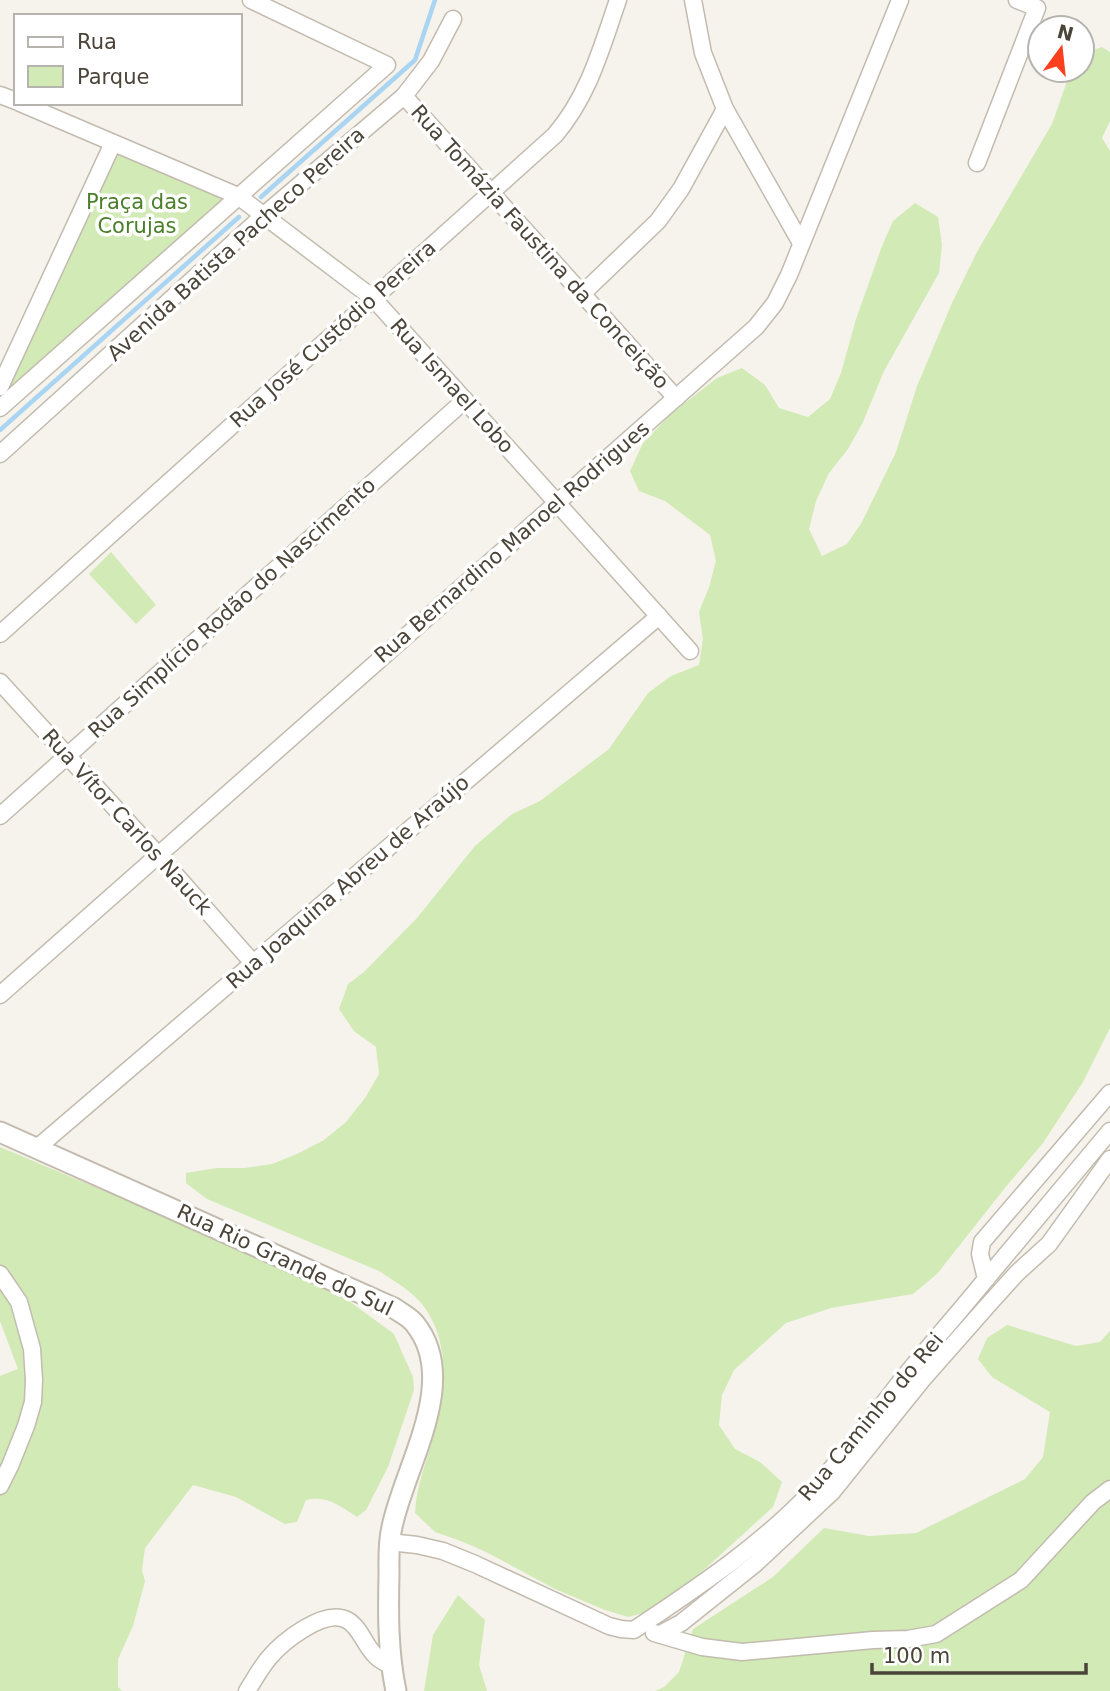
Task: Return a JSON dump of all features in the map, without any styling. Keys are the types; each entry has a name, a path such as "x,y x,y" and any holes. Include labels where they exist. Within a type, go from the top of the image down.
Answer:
{"street":[{"name":"Avenida Batista Pacheco Pereira","path":"0,408 387,65 251,0"},
{"name":"Rua José Custódio Pereira","path":"0,634 555,135 569,118 592,76 618,0"},
{"path":"693,0 703,53 725,109 801,243"},
{"name":"Rua Bernardino Manoel Rodrigues","path":"0,995 756,327 775,303 789,275 900,0"},
{"path":"977,163 1037,8 1017,0"},
{"name":"Avenida Batista Pacheco Pereira","path":"0,454 264,215 404,96 430,61 453,19"},
{"name":"Rua Tomázia Faustina da Conceição","path":"404,96 676,398"},
{"name":"Rua Ismael Lobo","path":"25,105 238,197 373,298 690,651"},
{"path":"582,294 658,221 681,189 725,109"},
{"path":"0,387 113,143"},
{"name":"Rua Simplício Rodão do Nascimento","path":"0,816 465,400"},
{"name":"Rua Joaquina Abreu de Araújo","path":"37,1148 659,616"},
{"name":"Rua Vítor Carlos Nauck","path":"0,682 253,963"},
{"path":"986,1279 980,1254 982,1242 1110,1093"},
{"name":"Rua Caminho do Rei","path":"634,1630 709,1580 765,1536 810,1494 1110,1131"},
{"name":"Rua Rio Grande do Sul","path":"0,1132 394,1308 413,1321 424,1338 430,1357 432,1381 426,1424 400,1498 389,1542 388,1629 396,1691"},
{"path":"660,1634 681,1623 755,1564 832,1492 922,1380 1017,1273 1049,1244 1110,1159"},
{"path":"0,1274 19,1302 32,1349 34,1380 33,1402 26,1426 0,1486"},
{"path":"389,1542 443,1551 609,1626 660,1634 702,1647 742,1653 908,1639 936,1634 1021,1580 1093,1502 1110,1489"},
{"path":"247,1691 270,1657 286,1642 310,1625 328,1618 345,1619 356,1628 376,1657 392,1666"}],"green space":[{"path":"1102,47 1110,52 1110,121 1102,138 1110,151 1110,1028 1083,1082 1043,1143 937,1274 913,1294 831,1308 786,1323 734,1370 722,1395 719,1425 735,1449 760,1462 782,1482 773,1507 655,1610 628,1617 605,1610 555,1589 486,1552 435,1532 415,1513 420,1483 438,1418 443,1384 442,1350 438,1334 422,1304 402,1286 379,1271 207,1199 186,1183 186,1173 272,1164 324,1140 346,1122 379,1074 376,1047 354,1031 339,1009 348,984 364,972 417,918 475,846 512,814 540,801 609,749 648,693 671,676 699,665 703,639 699,612 716,561 710,535 665,501 639,491 630,471 643,443 672,413 717,378 742,368 765,385 779,408 808,417 830,399 882,246 893,221 915,203 938,217 942,245 939,273 884,371 863,422 848,449 829,473 816,501 809,529 822,556 847,544 862,522 896,452 917,386 952,303 978,250 1052,124 1066,84 1096,84 1096,49"},
{"name":"Praça das Corujas","path":"113,148 232,198 0,407 0,388"},
{"path":"111,552 156,605 136,624 89,574"},
{"path":"0,1147 237,1247 345,1298 394,1334 413,1377 414,1390 388,1467 366,1510 357,1517 333,1502 314,1499 306,1500 297,1522 285,1524 236,1497 193,1485 145,1548 142,1570 145,1581 133,1626 118,1659 118,1687 122,1691 0,1691 0,1376 18,1369 0,1321"},
{"path":"1007,1325 1076,1346 1100,1342 1110,1331 1110,1691 655,1691 664,1687 679,1672 693,1629 773,1577 824,1528 869,1536 916,1533 1025,1479 1043,1457 1050,1412 992,1377 978,1359 987,1338"},
{"path":"458,1595 485,1620 479,1665 487,1691 424,1691 433,1635"}],"waterway":[{"path":"261,197 415,60 435,0"},
{"path":"0,430 239,217"}]}
